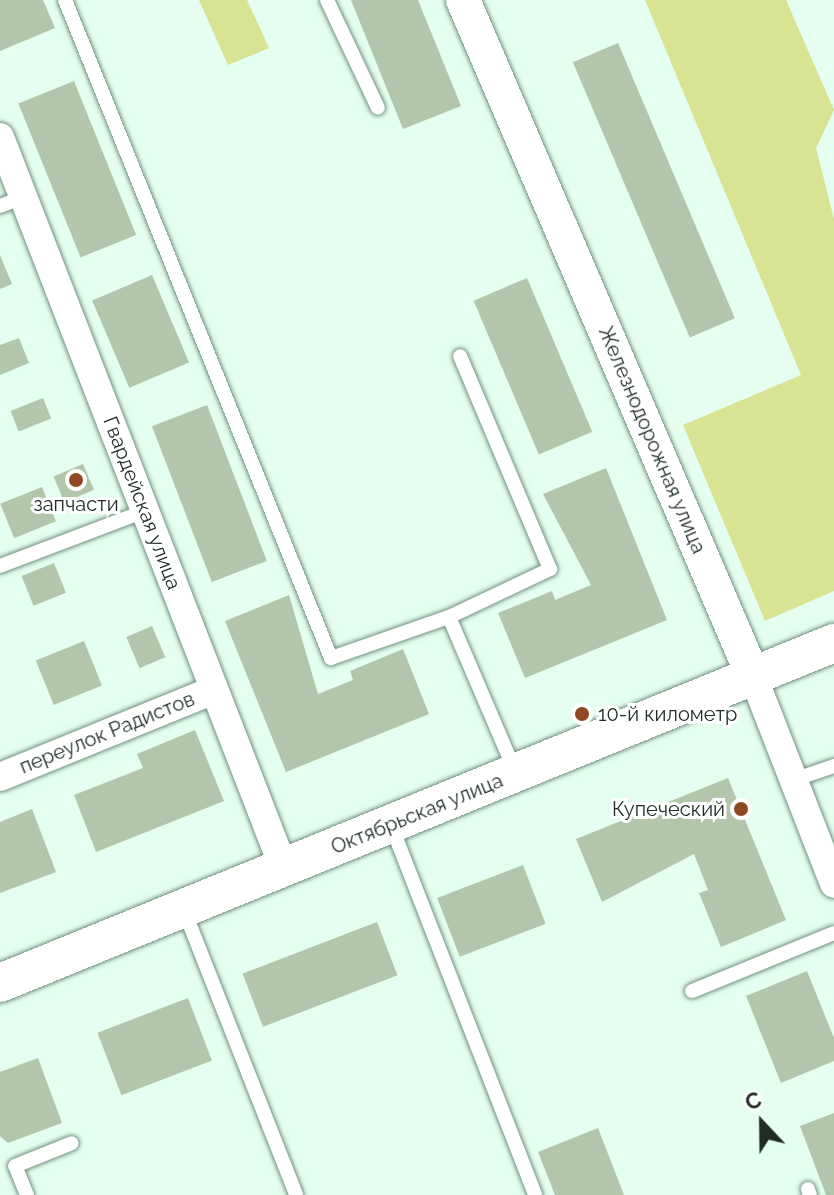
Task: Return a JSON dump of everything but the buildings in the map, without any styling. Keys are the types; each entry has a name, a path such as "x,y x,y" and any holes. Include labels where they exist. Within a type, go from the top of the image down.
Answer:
{"main road":[{"name":"Октябрьская улица","path":"0,983 834,643"}],"street":[{"name":"Железнодорожная улица","path":"463,0 753,676 834,884"},
{"name":"Гвардейская улица","path":"0,137 12,201 145,511 284,869"},
{"name":"переулок Радистов","path":"0,777 214,690"}],"lane":[{"path":"65,0 331,658 449,617 550,569 460,356"},
{"path":"327,0 378,108"},
{"path":"0,566 145,511"},
{"path":"449,617 516,774"},
{"path":"793,780 834,766"},
{"path":"391,825 535,1195"},
{"path":"184,910 296,1195"},
{"path":"692,991 834,933"},
{"path":"27,1195 15,1166 72,1143"}],"green space":[{"path":"199,0 247,0 269,48 228,65"},
{"path":"645,0 786,0 834,110 816,148 834,219 834,591 765,621 683,425 801,375"}],"place":[{"name":"запчасти","path":"76,480"},
{"name":"10-й километр","path":"582,714"},
{"name":"Купеческий","path":"741,809"}]}
